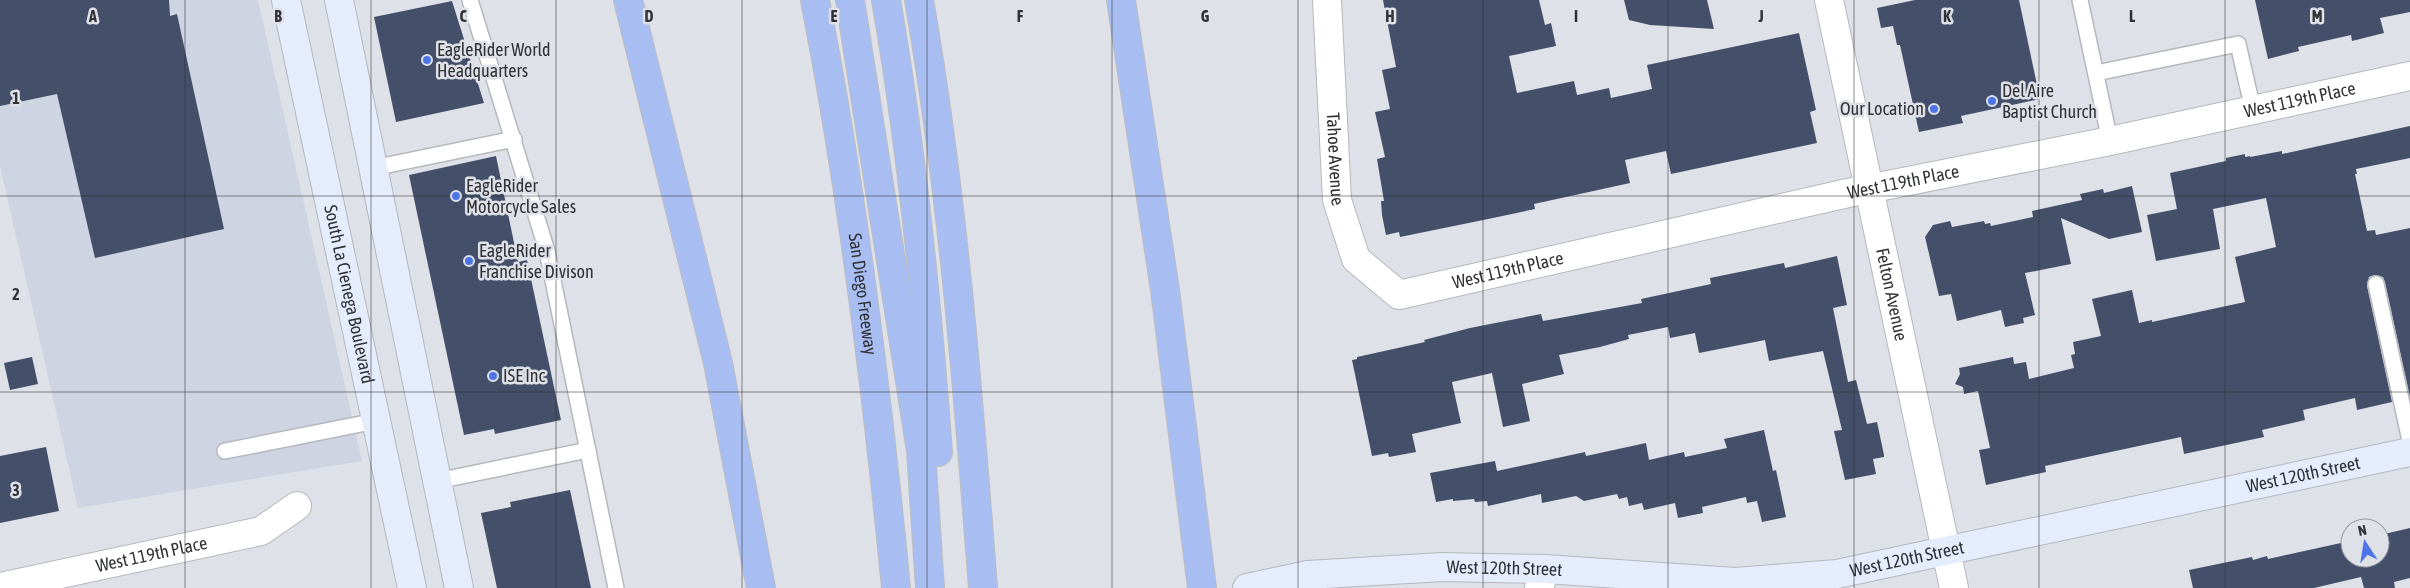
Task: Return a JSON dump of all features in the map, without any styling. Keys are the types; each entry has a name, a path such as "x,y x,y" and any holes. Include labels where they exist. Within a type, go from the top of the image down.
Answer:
{"highway":[{"path":"628,0 718,363 761,588"},
{"name":"San Diego Freeway","path":"815,0 851,213 873,370 896,588"},
{"path":"850,0 921,451 930,588"},
{"path":"886,0 898,69 929,325 947,588"},
{"path":"919,0 949,205 967,389 983,588"},
{"path":"1121,0 1187,453 1202,588"}],"main road":[{"name":"South La Cienega Boulevard","path":"286,0 412,588"},
{"path":"339,0 459,588"},
{"name":"West 120th Street","path":"1247,588 1317,574 1442,567 1542,578 1735,582 1837,574 2410,452"}],"street":[{"name":"Tahoe Avenue","path":"1327,0 1337,200 1356,259 1398,295"},
{"name":"Felton Avenue","path":"1830,0 1868,188 1954,588"},
{"name":"West 119th Place","path":"1398,295 1868,188 2110,141 2410,76"},
{"name":"West 119th Place","path":"0,587 261,531 297,506"}],"lane":[{"path":"470,0 547,251 616,588"},
{"path":"2080,0 2110,141"},
{"path":"2096,73 2238,44 2253,110"},
{"path":"373,168 514,139"},
{"path":"2376,284 2410,441"},
{"path":"225,451 376,421"},
{"path":"437,481 588,450"}],"shaded area":[{"path":"0,0 258,0 362,461 78,508 0,166"}],"building":[{"path":"0,0 169,0 170,16 177,14 224,229 95,258 57,94 0,106"},
{"path":"1383,0 1539,0 1545,25 1551,23 1556,46 1509,56 1517,93 1574,81 1577,95 1609,88 1611,98 1652,89 1647,65 1799,33 1816,110 1810,112 1817,143 1671,174 1666,151 1625,160 1630,183 1534,204 1535,209 1493,218 1400,237 1399,232 1386,235 1381,201 1384,201 1377,159 1385,157 1375,112 1390,109 1382,70 1396,67"},
{"path":"1624,0 1707,0 1714,29 1650,25 1629,20"},
{"path":"1915,0 2019,0 2040,99 1961,116 1963,123 1919,132 1900,45 1897,45 1893,26 1881,28 1877,8"},
{"path":"2255,0 2410,0 2410,12 2380,18 2384,33 2352,41 2351,35 2298,47 2299,51 2268,59"},
{"name":"EagleRider World Headquarters","path":"452,1 484,103 396,122 374,17"},
{"path":"2410,126 2410,158 2356,169 2357,174 2355,174 2367,231 2375,230 2376,235 2410,228 2410,397 2385,282 2383,277 2374,275 2369,277 2367,286 2392,402 2357,410 2355,398 2303,410 2305,420 2262,430 2264,437 2184,454 2181,437 2045,466 2046,472 1986,485 1979,450 1990,448 1978,391 1964,394 1963,387 1955,384 1960,374 1959,368 2013,357 2014,364 2026,362 2029,379 2074,368 2071,355 2075,354 2073,342 2101,336 2092,299 2132,290 2139,323 2152,320 2152,322 2245,302 2235,257 2276,247 2266,198 2213,209 2220,249 2156,261 2147,215 2177,209 2170,173 2226,161 2226,158 2245,154 2245,157 2250,157 2282,151 2282,154"},
{"path":"496,156 518,262 527,260 561,420 495,434 494,429 464,435 409,175"},
{"path":"2132,186 2142,232 2109,239 2061,218 2071,264 2025,273 2035,315 2023,318 2024,323 2005,327 2001,310 1957,321 1951,294 1939,296 1925,237 1933,225 1950,221 1952,227 1984,221 1985,224 1990,223 1991,226 2033,217 2032,211 2082,200 2080,194 2103,189 2104,193"},
{"path":"1837,256 1847,305 1833,308 1848,382 1856,380 1867,424 1877,422 1884,457 1873,459 1876,474 1845,480 1834,431 1842,430 1823,351 1769,361 1765,340 1699,353 1695,333 1670,338 1668,327 1628,335 1629,339 1600,347 1559,355 1564,374 1522,384 1530,421 1503,427 1492,373 1452,382 1461,423 1412,434 1416,452 1389,457 1388,453 1372,456 1352,360 1357,359 1357,357 1425,342 1424,340 1470,328 1541,314 1543,321 1642,303 1641,299 1711,284 1710,278 1784,263 1785,268"},
{"path":"32,357 38,384 10,390 4,363"},
{"path":"1764,430 1773,471 1776,470 1786,517 1762,522 1757,501 1747,503 1746,497 1702,507 1703,513 1678,518 1675,503 1644,510 1642,503 1629,506 1627,497 1619,499 1617,494 1584,501 1576,496 1542,503 1541,494 1488,506 1487,501 1475,502 1474,499 1453,501 1453,499 1436,502 1430,473 1495,461 1497,471 1585,452 1586,456 1646,443 1649,460 1684,452 1685,457 1727,448 1724,439"},
{"path":"46,447 59,511 0,523 0,456"},
{"path":"570,490 591,588 497,588 481,513 511,507 510,502"},
{"path":"2410,528 2410,578 2394,582 2395,588 2364,588 2361,577 2314,588 2193,588 2189,570 2252,557 2253,560 2267,556 2268,559 2340,543 2340,568 2390,568 2390,533"}],"place":[{"name":"EagleRider World Headquarters","path":"427,60"},
{"name":"Del Aire Baptist Church","path":"1992,101"},
{"name":"Our Location","path":"1934,109"},
{"name":"EagleRider Motorcycle Sales","path":"456,196"},
{"name":"EagleRider Franchise Divison","path":"469,261"},
{"name":"ISE Inc","path":"493,376"}]}
